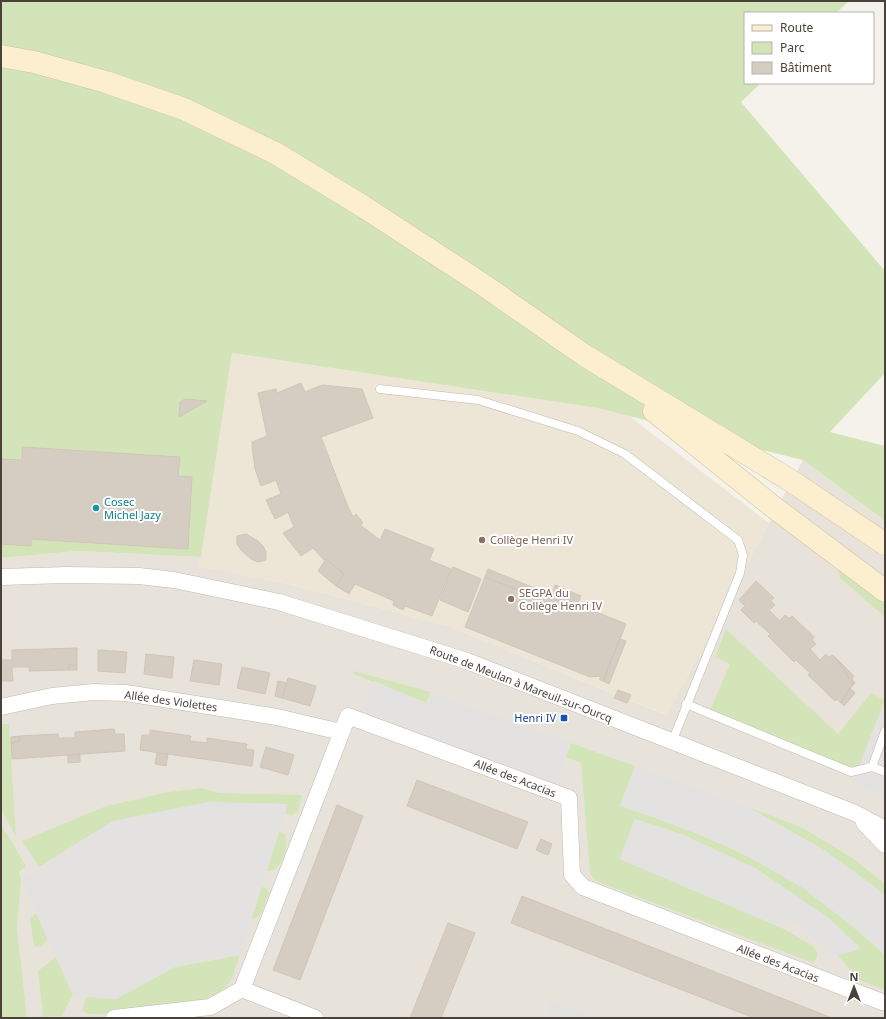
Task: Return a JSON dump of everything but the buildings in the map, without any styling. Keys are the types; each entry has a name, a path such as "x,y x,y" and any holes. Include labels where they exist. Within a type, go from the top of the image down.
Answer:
{"main road":[{"path":"1,56 34,62 106,82 177,107 276,154 371,211 482,284 584,355 788,479 885,544"},
{"path":"584,355 772,506 885,591"}],"street":[{"name":"Route de Meulan à Mareuil-sur-Ourcq","path":"1,577 66,575 138,576 174,580 252,595 467,661 855,813 885,829"},
{"name":"Route de Meulan à Mareuil-sur-Ourcq","path":"1,583 25,577"},
{"name":"Allée des Violettes","path":"1,707 52,696 94,692 126,693 277,717 341,732"},
{"name":"Allée des Acacias","path":"242,989 348,716 569,798 572,875 583,887 882,1002"},
{"path":"855,813 885,846"},
{"path":"114,1018 210,1007 242,989 315,1018"}],"lane":[{"path":"380,389 478,400 578,431 625,454 738,540 743,555 740,573 672,742"},
{"path":"686,704 851,772 872,767 885,772"},
{"path":"872,767 885,731"}],"shaded area":[{"name":"Collège Henri IV","path":"232,353 597,408 629,416 769,523 667,715 448,626 289,584 199,566"},
{"path":"803,460 885,521 885,1018 1,1018 1,558 78,551 201,557 200,566 289,584 448,626 666,715"},
{"path":"374,681 426,703 431,692 571,743 555,787 362,710"},
{"path":"885,702 885,798 852,782"},
{"path":"635,766 748,807 824,850 879,890 885,896 885,955 852,926 803,888 737,850 678,825 620,806"},
{"path":"208,802 288,804 240,955 175,967 116,999 73,995 21,879 113,821"},
{"path":"635,819 681,834 757,869 829,918 861,949 827,958 826,949 787,916 782,928 620,859"},
{"path":"549,1001 600,1018 549,1018"}],"green space":[{"path":"1,1 849,1 837,12 744,12 744,84 760,84 741,102 885,271 885,373 830,432 885,446 885,521 803,460 597,408 232,353 201,557 78,551 1,558"},
{"path":"837,563 885,599 885,617 840,578"},
{"path":"726,629 838,734 871,693 885,700 859,767 848,767 710,710 730,664 715,657"},
{"path":"354,671 431,692 426,703 353,674"},
{"path":"1,724 9,724 16,837 1,809"},
{"path":"571,743 635,766 620,806 668,822 737,851 803,888 824,903 885,955 885,990 859,980 838,955 861,948 757,869 681,834 635,819 620,859 782,928 813,946 817,952 815,961 811,962 598,882 590,874 581,763 566,757"},
{"path":"201,788 219,793 302,795 298,811 293,815 285,814 287,804 113,821 39,867 22,841 106,806 168,792"},
{"path":"748,807 803,828 854,859 885,884 885,896 824,850"},
{"path":"1,824 26,866 19,872 21,879 17,929 27,1018 1,1018"},
{"path":"279,832 285,834 286,840 283,858 277,867 266,871"},
{"path":"261,887 267,888 269,894 260,916 251,920"},
{"path":"36,913 48,940 40,947 34,946 30,918"},
{"path":"240,955 235,972 229,983 220,991 204,999 101,1014 88,1014 83,1011 84,1003 87,997 116,999 175,967"},
{"path":"56,957 73,995 62,1016 43,1017 38,971"}],"place":[{"name":"Cosec Michel Jazy","path":"96,508"},
{"name":"Collège Henri IV","path":"482,540"},
{"name":"SEGPA du Collège Henri IV","path":"511,599"},
{"name":"Henri IV","path":"564,718"}]}
